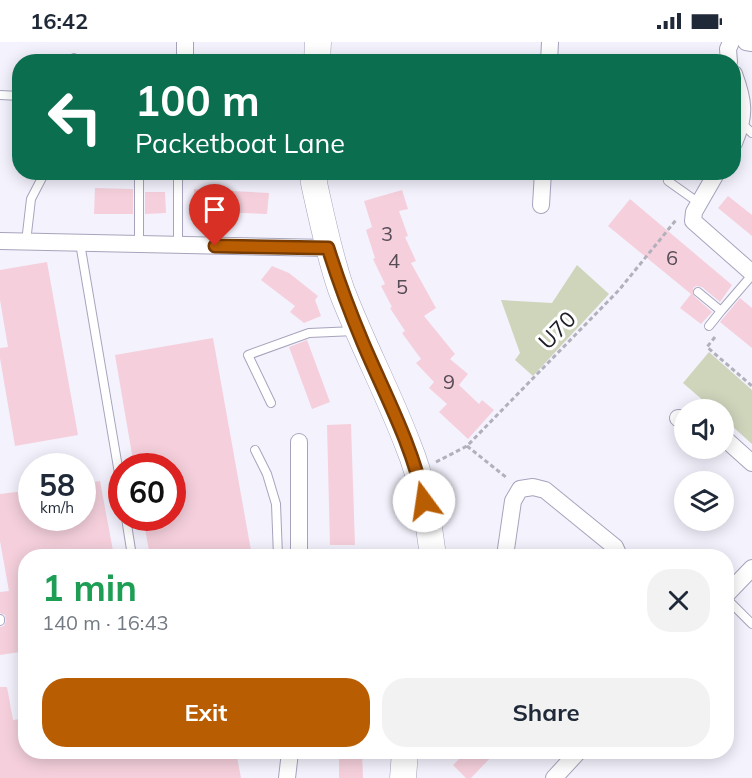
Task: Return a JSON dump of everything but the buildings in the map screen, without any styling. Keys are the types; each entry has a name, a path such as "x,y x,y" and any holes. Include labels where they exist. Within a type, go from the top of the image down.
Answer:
{"main road":[{"path":"314,180 328,248 358,331 392,404 414,461 428,518 432,549"},
{"path":"403,778 404,759"}],"street":[{"path":"746,42 752,43"},
{"path":"741,96 747,128"},
{"path":"541,206 543,180"},
{"path":"712,180 692,218 695,224 752,274"},
{"path":"0,241 328,248"},
{"path":"299,442 299,549"},
{"path":"734,447 752,463"},
{"path":"506,549 513,501 520,489 533,487 545,490 616,549"},
{"path":"734,587 752,568"},
{"path":"287,778 289,759"},
{"path":"554,778 572,759"}],"lane":[{"path":"26,242 31,199 41,180"},
{"path":"139,180 140,244"},
{"path":"178,180 178,245"},
{"path":"668,182 696,208"},
{"path":"80,243 116,453"},
{"path":"709,326 752,274"},
{"path":"698,292 721,311"},
{"path":"271,403 248,355 309,333 358,331"},
{"path":"255,450 267,474 276,504 278,549"},
{"path":"128,531 131,549"},
{"path":"734,605 752,624"}],"path":[{"name":"U70","path":"435,462 467,446 619,290 682,214 696,208"},
{"path":"722,330 707,347 752,386"},
{"path":"467,446 520,489"}],"green space":[{"path":"577,265 609,294 533,376 515,360 520,353 501,300 552,303"},
{"path":"709,352 752,390 752,444 734,428 734,399 701,399 683,383"}],"route":[{"path":"215,246 328,248 364,344 409,445 424,501"}]}
